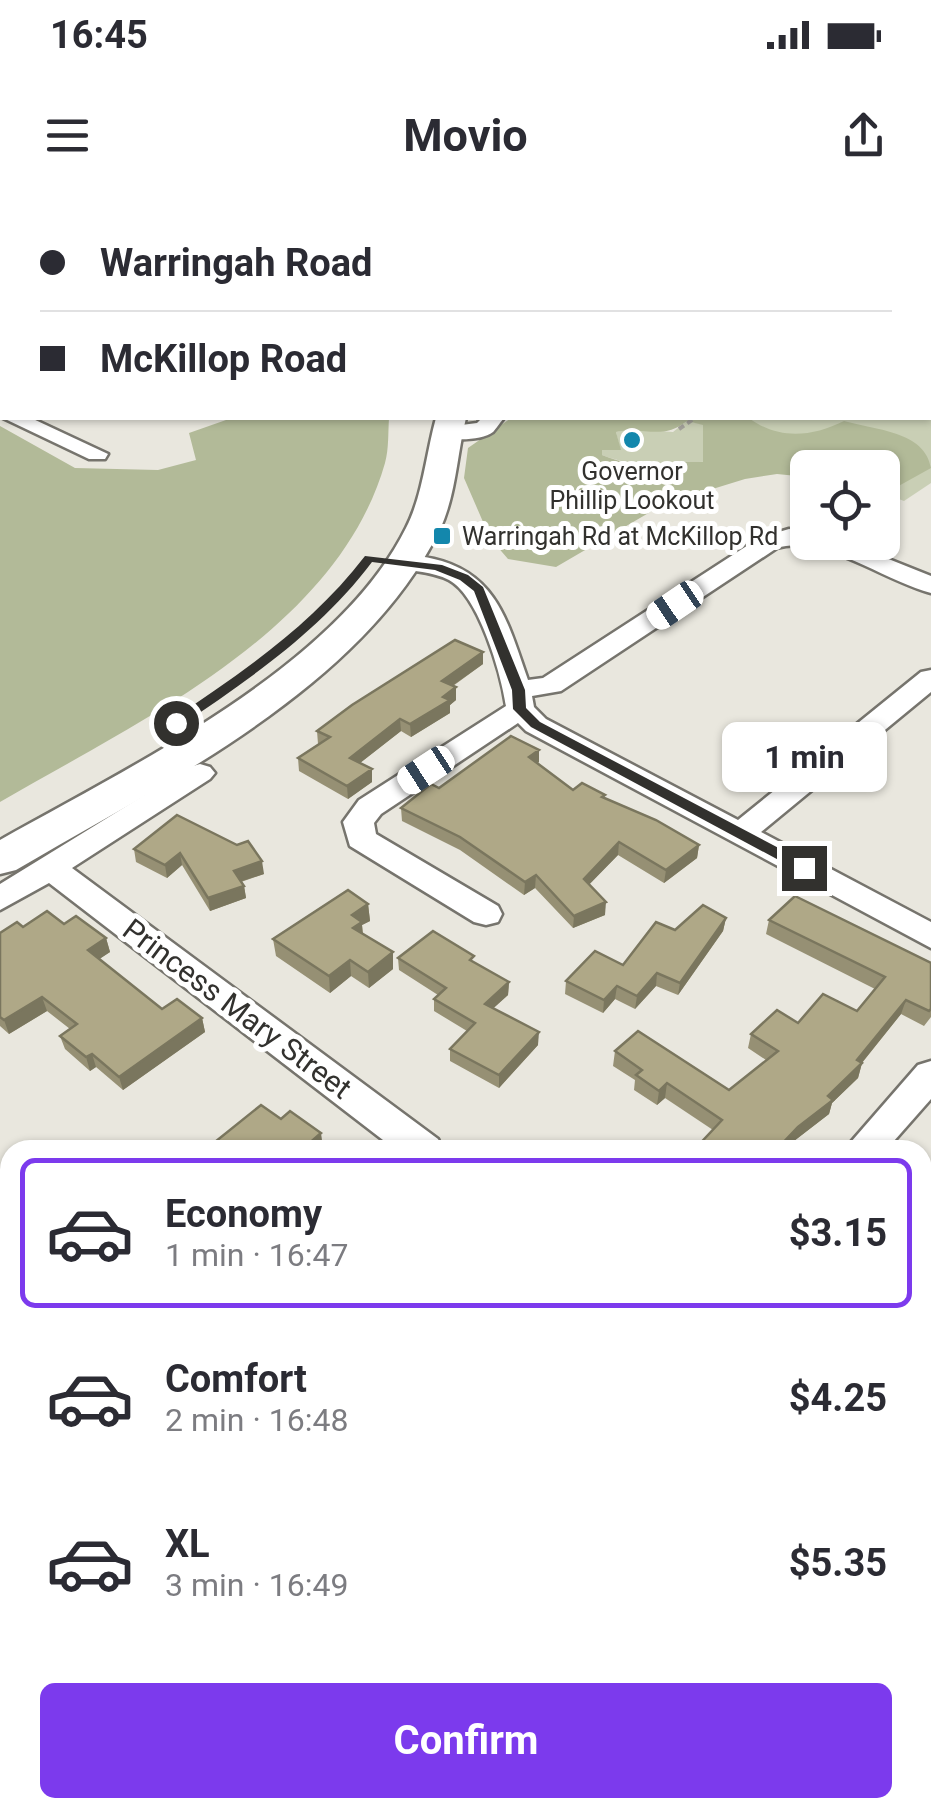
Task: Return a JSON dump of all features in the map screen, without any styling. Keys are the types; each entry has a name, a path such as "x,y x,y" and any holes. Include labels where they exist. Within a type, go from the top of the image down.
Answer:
{"highway":[{"path":"401,492 440,423"},
{"path":"0,827 149,741 255,670 331,606 434,501 440,423"},
{"path":"0,859 218,728 288,678 360,616 384,553"}],"street":[{"path":"19,420 97,454"},
{"path":"440,423 484,429 491,420"},
{"path":"486,914 362,839 358,822 370,807 519,700 551,684 768,543 790,536"},
{"path":"384,553 448,570 479,590 519,700 536,724 931,936"},
{"path":"868,560 931,585"},
{"path":"741,834 931,678"},
{"path":"0,899 200,773"},
{"name":"Princess Mary Street","path":"50,868 411,1140"},
{"path":"871,1140 931,1075"}],"path":[{"path":"683,420 678,429 692,420"}],"green space":[{"path":"226,420 389,420 385,463 360,522 324,575 279,623 227,665 170,703 0,802 0,426 75,468 158,470 196,460 189,433"},
{"path":"508,420 752,420 772,430 795,434 844,421 909,439 927,456 931,468 900,485 900,450 790,450 790,475 745,479 664,504 556,567 508,559 490,538 464,478 468,448","holes":["687,421 703,425 703,462 642,464 602,455 602,450 621,450 616,432 661,432"]},
{"path":"719,420 931,420 931,483 904,501 900,499 900,450 821,450"},
{"path":"687,421 703,424 704,462 642,464 602,455 601,450 620,449 616,432 673,432"}],"building":[{"path":"455,640 483,652 442,681 456,687 443,697 450,700 410,724 400,719 350,758 372,769 347,786 298,758 330,737 317,731"},
{"path":"511,736 539,750 529,757 573,790 582,783 605,795 602,797 656,820 699,845 666,870 619,842 584,879 606,902 574,916 536,875 525,882 460,837 401,808 431,784 439,788"},
{"path":"177,815 237,845 248,841 262,861 234,871 244,886 208,898 180,853 165,865 134,849"},
{"path":"348,890 368,904 352,915 362,922 353,928 393,952 368,972 350,960 329,976 273,939"},
{"path":"795,896 931,963 931,1009 906,1000 857,1060 862,1063 828,1096 833,1100 786,1140 703,1140 722,1120 667,1083 659,1091 636,1075 642,1070 615,1051 638,1031 729,1090 778,1051 751,1034 777,1010 798,1023 823,994 857,1011 885,977 769,920"},
{"path":"703,905 726,918 680,983 657,973 637,996 617,986 604,1000 566,981 595,951 623,965 656,922 675,930"},
{"path":"47,911 64,924 76,916 106,938 88,950 162,1009 177,999 202,1018 119,1077 92,1054 86,1057 60,1036 77,1024 42,997 4,1020 0,1017 0,933 17,922 23,927"},
{"path":"433,931 474,956 470,960 509,982 485,1004 539,1032 499,1075 450,1049 475,1023 434,999 446,988 398,958"},
{"path":"261,1105 281,1119 290,1111 321,1133 313,1140 217,1140"}],"place":[{"name":"Governor Phillip Lookout","path":"632,440"},
{"name":"Warringah Rd at McKillop Rd","path":"442,536"}],"route":[{"path":"176,723 255,670 308,626 344,591 369,558 427,564 448,570 479,590 518,690 520,709 536,724 804,868"}]}
